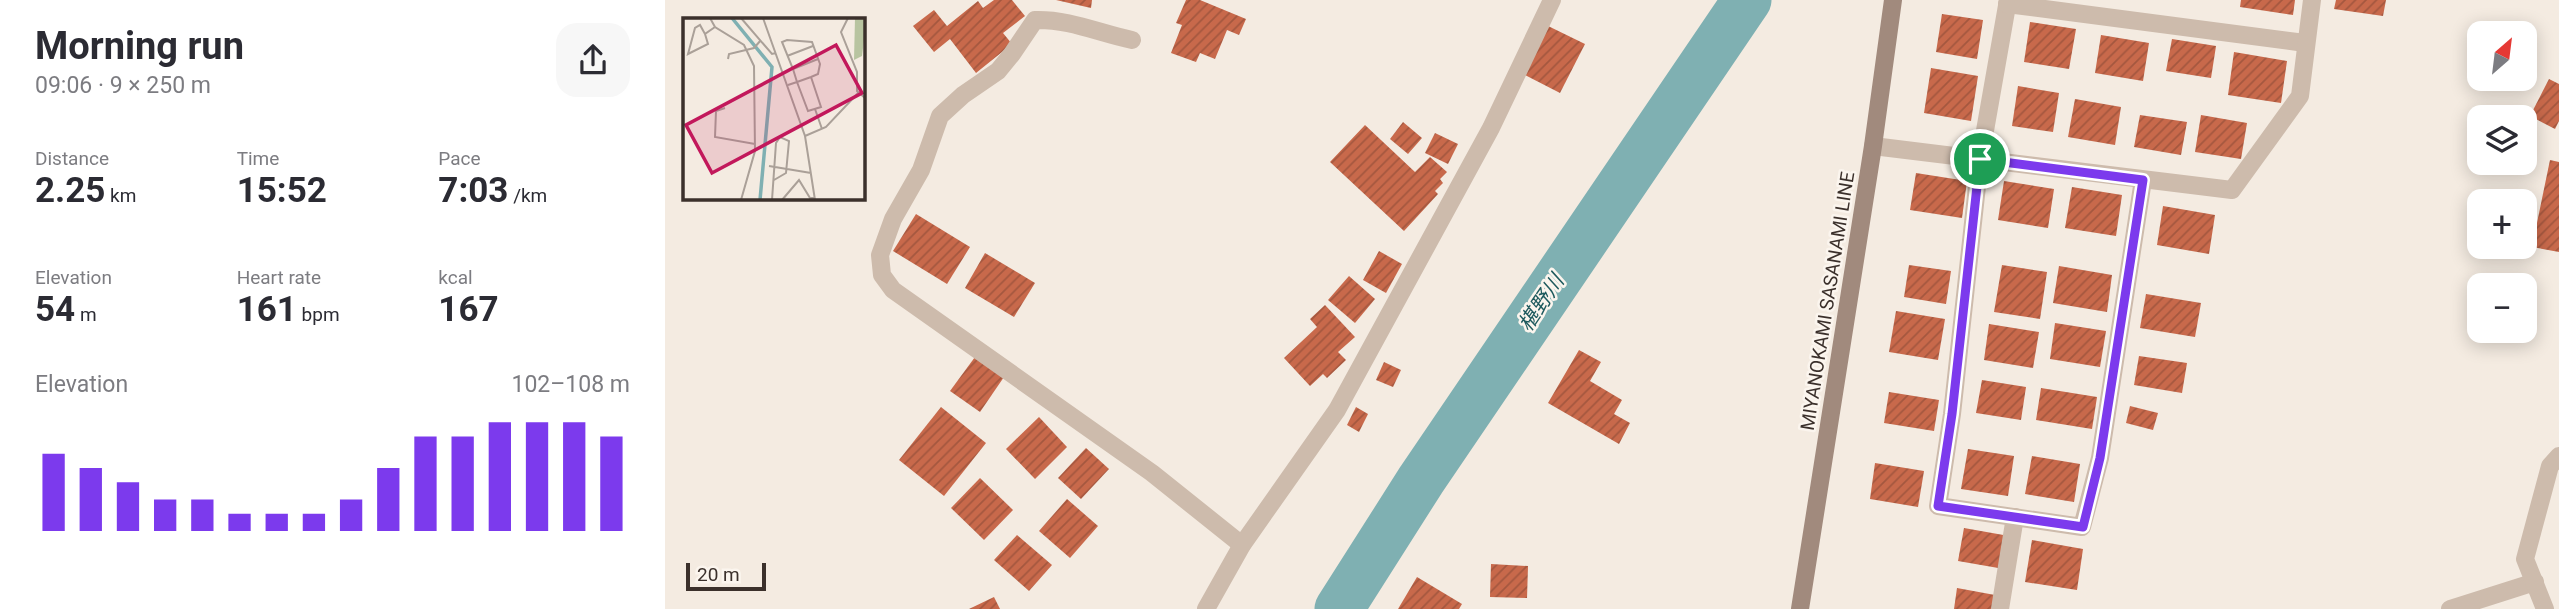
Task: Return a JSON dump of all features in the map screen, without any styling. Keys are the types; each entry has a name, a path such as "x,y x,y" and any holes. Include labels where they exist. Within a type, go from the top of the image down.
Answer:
{"main road":[{"name":"MIYANOKAMI SASANAMI LINE","path":"1800,609 1873,146 1893,0"}],"street":[{"path":"1206,609 1242,545 1337,410 1491,128 1552,0"},
{"path":"1873,146 2232,190 2299,96 2312,0"},
{"path":"2143,180 2100,458 2083,527 1938,506 1952,414 1980,159 2008,2 2305,43"},
{"path":"1132,40 1098,33 1068,22 1035,20 998,71 963,95 940,116 921,170 893,219 880,255 882,275 893,290 1152,473 1242,545"},
{"path":"2545,609 2525,559 2550,466 2559,456"},
{"path":"2000,609 2015,517"},
{"path":"2449,609 2535,582"}],"building":[{"path":"994,0 1012,0 1025,16 1003,33 1012,44 976,73 950,39 934,52 913,26 934,10 947,26 978,1 983,8"},
{"path":"1056,0 1092,0 1091,8"},
{"path":"1186,0 1200,0 1246,19 1239,35 1227,30 1215,59 1200,53 1196,62 1171,53 1182,25 1176,23"},
{"path":"2241,0 2295,0 2293,15 2240,7"},
{"path":"2336,0 2386,0 2383,16 2334,9"},
{"path":"1942,14 1983,20 1977,59 1936,52"},
{"path":"2030,22 2076,29 2069,69 2024,62"},
{"path":"1544,24 1585,44 1560,93 1519,72"},
{"path":"2101,35 2149,43 2143,81 2095,73"},
{"path":"2172,39 2216,46 2211,78 2166,71"},
{"path":"2234,52 2287,61 2281,103 2228,95"},
{"path":"1931,68 1978,76 1971,121 1924,113"},
{"path":"2549,79 2559,84 2559,121 2555,129 2537,120 2536,105"},
{"path":"2018,86 2059,93 2053,132 2012,126"},
{"path":"2075,99 2121,107 2115,145 2068,137"},
{"path":"2140,115 2187,122 2181,155 2134,147"},
{"path":"2201,115 2247,123 2241,159 2195,152"},
{"path":"1403,122 1422,138 1408,154 1390,139"},
{"path":"1365,125 1415,172 1430,157 1447,172 1440,179 1443,183 1435,191 1438,194 1404,231 1330,162"},
{"path":"1435,133 1458,144 1448,164 1425,153"},
{"path":"2550,160 2559,162 2559,252 2537,248 2537,223"},
{"path":"1916,173 1967,181 1962,218 1910,210"},
{"path":"2004,181 2054,189 2048,228 1998,220"},
{"path":"2072,187 2122,195 2116,236 2065,228"},
{"path":"2163,206 2215,215 2209,254 2157,245"},
{"path":"916,214 970,247 947,284 893,251"},
{"path":"1379,251 1402,264 1386,293 1363,280"},
{"path":"985,253 1035,283 1014,317 965,288"},
{"path":"1909,265 1951,271 1946,304 1904,297"},
{"path":"2002,265 2047,272 2040,319 1994,312"},
{"path":"2059,266 2112,275 2107,312 2053,303"},
{"path":"1349,276 1375,299 1355,323 1328,300"},
{"path":"2146,294 2201,303 2195,337 2140,328"},
{"path":"1325,305 1355,337 1338,352 1346,360 1327,378 1323,374 1310,386 1284,358 1317,327 1310,319"},
{"path":"1896,311 1945,319 1938,360 1889,352"},
{"path":"2055,323 2106,331 2100,367 2050,359"},
{"path":"1989,324 2039,332 2033,368 1984,360"},
{"path":"1579,350 1601,362 1590,381 1622,400 1614,414 1630,423 1619,444 1548,403"},
{"path":"2139,356 2187,363 2182,393 2134,385"},
{"path":"975,357 1004,377 980,412 950,391"},
{"path":"1384,362 1401,370 1393,387 1376,380"},
{"path":"1982,380 2026,387 2021,420 1976,413"},
{"path":"2041,388 2097,397 2092,429 2036,420"},
{"path":"1889,392 1939,400 1934,431 1884,423"},
{"path":"2130,406 2158,413 2153,430 2126,423"},
{"path":"941,407 986,443 944,496 899,460"},
{"path":"1356,407 1368,414 1359,432 1347,425"},
{"path":"1039,417 1067,447 1035,479 1006,449"},
{"path":"1086,448 1109,469 1081,499 1058,478"},
{"path":"1968,449 2014,456 2008,496 1961,489"},
{"path":"2032,456 2080,464 2074,502 2025,494"},
{"path":"1875,463 1924,471 1918,507 1870,499"},
{"path":"980,478 1013,510 984,540 951,508"},
{"path":"1067,499 1098,526 1070,558 1039,531"},
{"path":"1964,528 2009,536 2004,569 1958,561"},
{"path":"1017,535 1052,565 1029,591 994,560"},
{"path":"2032,540 2083,549 2077,590 2025,582"},
{"path":"1491,564 1528,566 1527,598 1490,597"},
{"path":"1417,577 1462,604 1459,609 1398,609"},
{"path":"1957,588 1995,595 1993,609 1954,609"},
{"path":"994,597 1000,609 969,609"}],"waterway":[{"name":"椹野川","path":"1339,609 1421,480 1747,0"}],"route":[{"path":"1980,159 2143,180 2100,458 2083,527 1938,506 1952,414 1980,159"}]}
